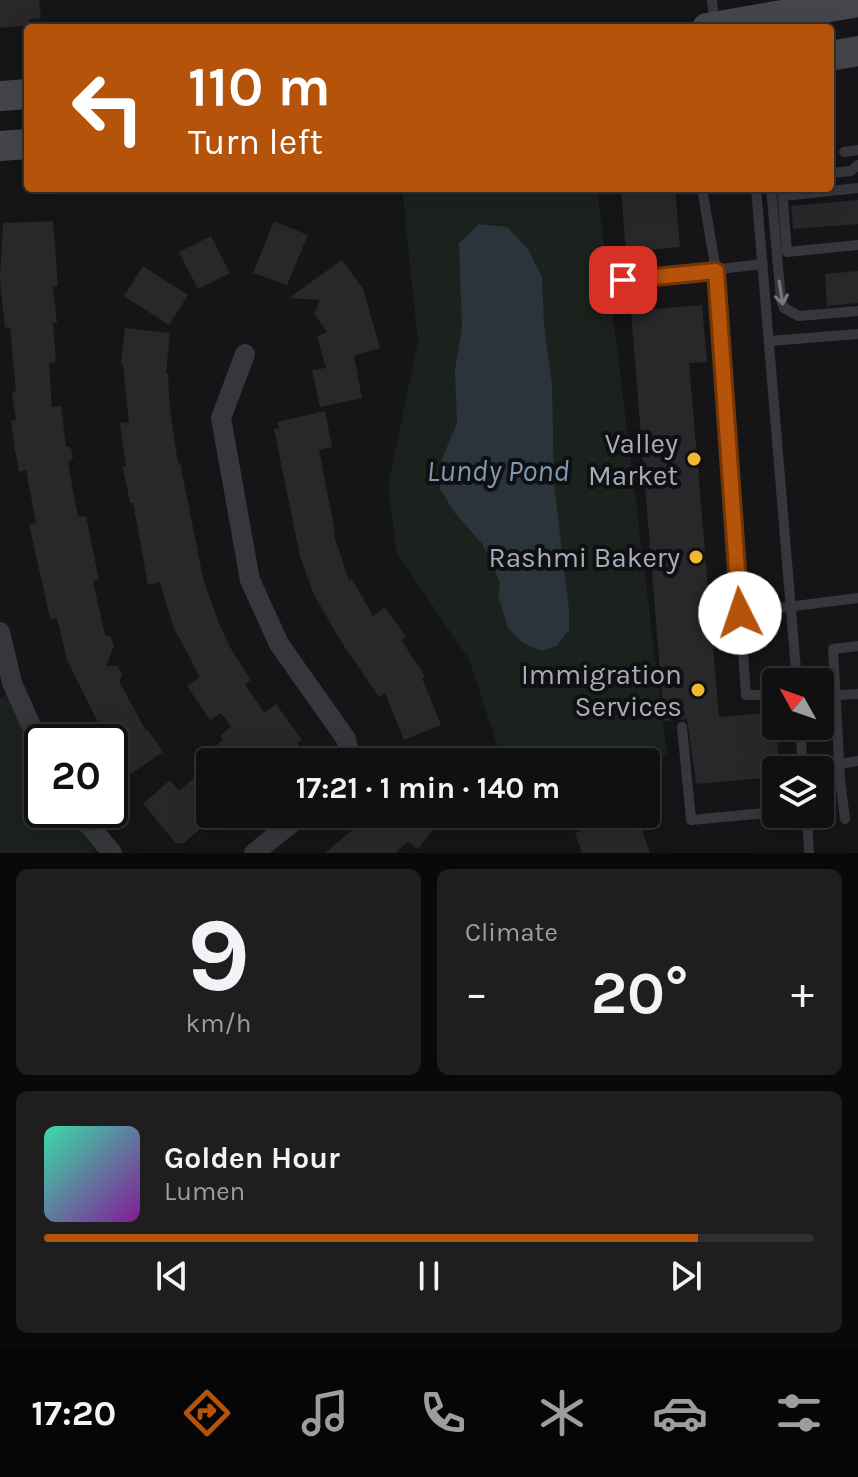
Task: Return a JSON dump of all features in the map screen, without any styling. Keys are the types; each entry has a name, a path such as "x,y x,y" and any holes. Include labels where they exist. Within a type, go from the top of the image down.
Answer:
{"main road":[{"path":"711,18 858,2"},
{"path":"834,55 858,51"},
{"path":"0,96 24,94"},
{"path":"0,146 24,144"}],"street":[{"path":"245,354 221,418 250,580 279,644 346,739 348,748"},
{"path":"0,632 12,683 30,724"},
{"path":"91,828 112,853"},
{"path":"254,853 285,828"}],"lane":[{"path":"844,152 858,150"},
{"path":"834,173 856,170"},
{"path":"834,189 858,188"},
{"path":"703,192 716,271 746,695 762,695"},
{"path":"756,192 796,668"},
{"path":"771,192 784,308 799,316 858,311"},
{"path":"782,192 787,252 858,245"},
{"path":"623,280 763,264"},
{"path":"770,341 858,334"},
{"path":"740,613 858,598"},
{"path":"845,819 833,649 858,646"},
{"path":"835,697 858,694"},
{"path":"682,727 691,820 762,813"},
{"path":"839,764 858,761"},
{"path":"808,828 809,853"}],"shaded area":[{"path":"402,192 597,192 667,754 660,758 660,748 498,748 470,661 397,553 388,486 418,341"},
{"path":"6,696 24,732 24,828 78,828 96,853 0,853 0,698"}],"water":[{"name":"Lundy Pond","path":"479,224 507,227 528,249 542,277 552,386 554,484 569,630 556,646 542,651 523,643 508,628 498,595 500,583 483,545 455,513 440,489 442,459 457,423 455,370 462,328 459,243"}],"building":[{"path":"0,0 39,0 41,18 29,19 30,24 24,26 0,28"},
{"path":"621,192 675,192 680,247 626,252"},
{"path":"858,200 858,224 793,229 791,206"},
{"path":"53,221 58,286 53,287 57,323 53,323 56,362 49,363 52,407 61,406 66,446 71,448 73,458 68,463 78,517 86,516 99,580 93,581 105,635 111,637 114,646 106,666 118,666 122,675 119,681 145,729 163,752 131,774 128,770 128,724 96,724 67,660 57,618 50,619 29,524 36,523 26,470 19,472 11,421 16,420 12,394 16,390 10,327 5,328 0,280 3,223"},
{"path":"274,221 308,235 287,285 253,273"},
{"path":"211,236 230,273 198,289 179,252"},
{"path":"342,260 363,289 380,348 354,356 362,398 320,407 312,370 326,368 317,337 327,332 314,314 320,300 289,298"},
{"path":"143,266 188,295 169,325 124,296"},
{"path":"858,271 858,303 827,306 825,274"},
{"path":"702,305 707,362 689,363 719,717 762,713 762,740 777,740 779,756 762,756 762,778 696,784 687,719 664,721 631,311"},
{"path":"125,328 170,333 166,374 170,410 203,578 219,624 251,680 245,684 264,713 276,704 302,740 297,743 300,748 213,748 223,740 220,736 231,726 221,713 210,720 187,686 200,677 173,626 160,582 148,585 123,467 126,466 120,423 129,422 121,364"},
{"path":"325,411 332,447 319,450 333,532 349,581 352,579 373,616 385,607 406,637 401,640 425,676 422,678 441,725 404,740 385,693 379,697 314,595 300,556 274,429 279,428 277,422"},
{"path":"196,776 196,828 201,828 184,843 176,843 143,804 170,780 179,791"},
{"path":"354,828 434,828 418,849 408,842 395,853 325,853"},
{"path":"589,828 642,828 650,853 582,853 575,833"}],"place":[{"name":"Valley Market","path":"694,459"},
{"name":"Rashmi Bakery","path":"696,557"},
{"name":"Immigration Services","path":"698,690"}],"route":[{"path":"623,280 716,271 740,613"}]}
